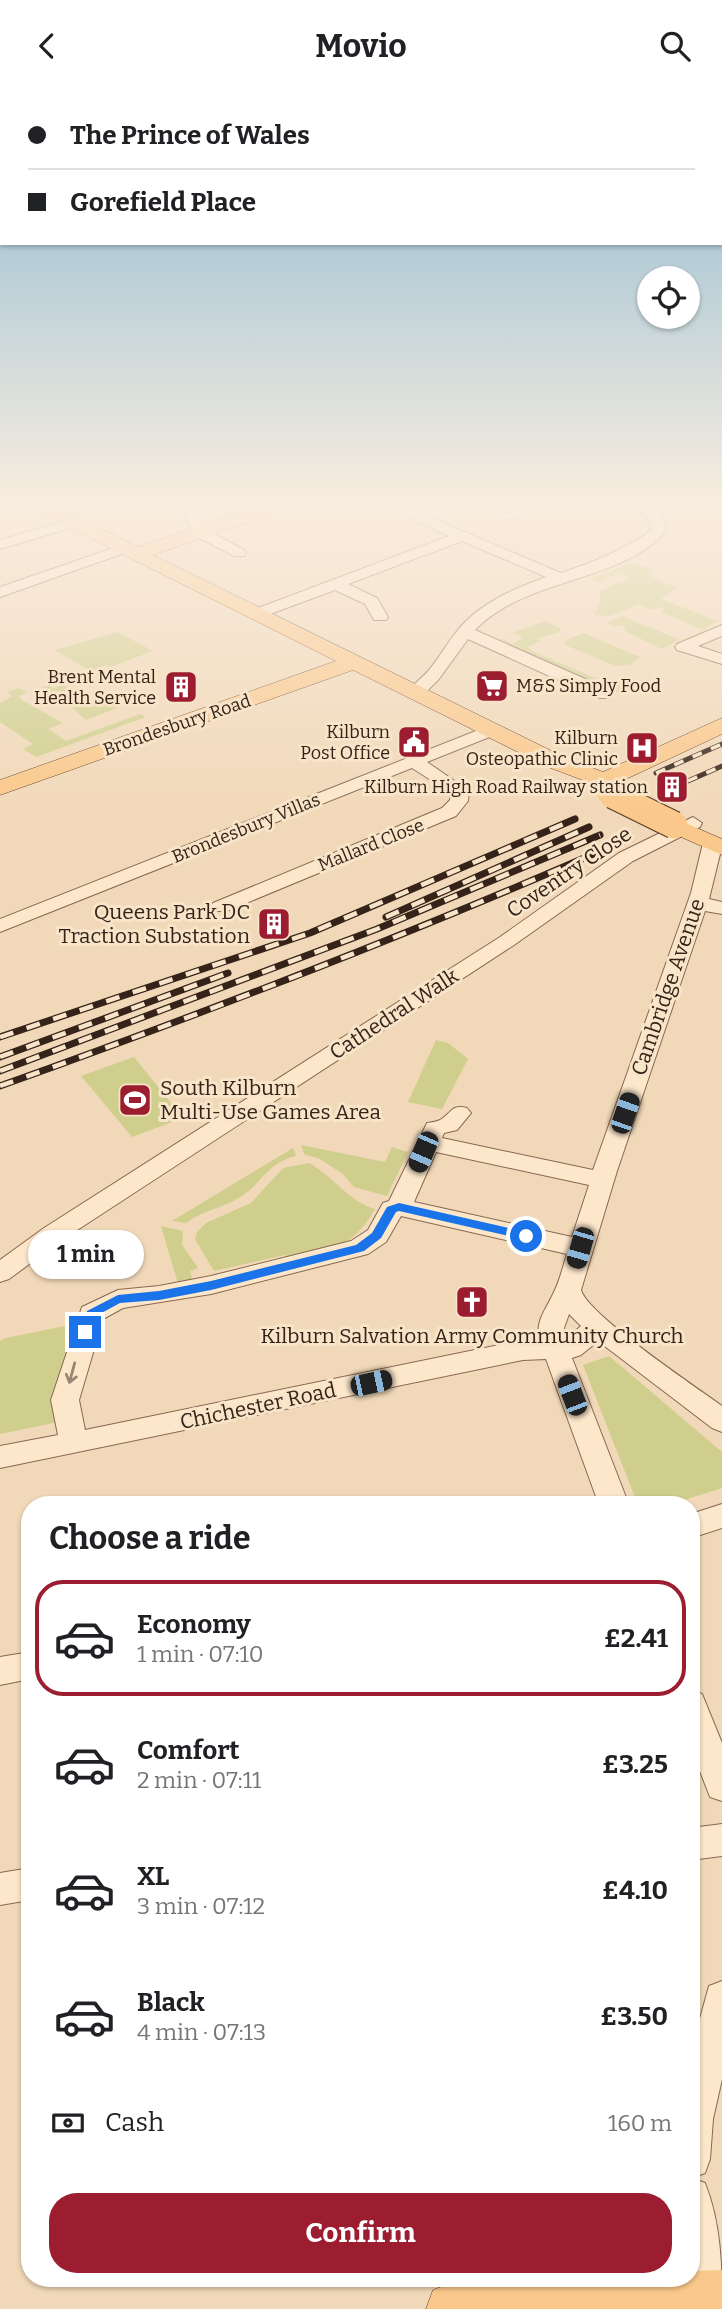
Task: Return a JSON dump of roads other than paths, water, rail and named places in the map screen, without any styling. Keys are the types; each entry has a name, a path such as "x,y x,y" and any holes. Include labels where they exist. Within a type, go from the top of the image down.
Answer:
{"main road":[{"path":"247,610 556,762 566,773 611,786 700,831"},
{"name":"Brondesbury Road","path":"0,787 354,662"},
{"path":"611,786 722,725"},
{"path":"452,2309 716,2297"}],"street":[{"path":"256,614 268,610"},
{"path":"376,610 380,617"},
{"path":"415,693 427,684 465,632 491,610"},
{"path":"722,630 683,647 722,659"},
{"path":"465,632 604,695"},
{"name":"Brondesbury Villas","path":"0,926 491,730"},
{"name":"Mallard Close","path":"220,907 412,829 453,809 459,801 460,791 414,761"},
{"name":"Cambridge Avenue","path":"611,1496 557,1349 551,1331 552,1321 568,1290 711,859 700,831"},
{"name":"Coventry Close","path":"507,941 626,857 700,831"},
{"path":"697,903 722,908"},
{"name":"Cathedral Walk","path":"0,1273 53,1234 507,941"},
{"path":"399,1207 435,1128 449,1125 459,1113"},
{"path":"427,1143 603,1180"},
{"path":"74,1443 65,1400 91,1314 118,1299 211,1286 359,1248 377,1236 391,1209 399,1207 580,1248"},
{"path":"568,1290 571,1301 598,1327 722,1421"},
{"path":"557,1349 572,1348 598,1327"},
{"name":"Chichester Road","path":"0,1457 523,1350 557,1349"},
{"path":"700,1523 722,1515"},
{"path":"0,1671 21,1667"},
{"path":"700,1728 722,1786"},
{"path":"700,1843 722,1840"},
{"path":"0,1889 21,1886"},
{"path":"700,2093 722,1999"},
{"path":"700,2233 716,2297"}],"railway":[{"path":"656,773 722,744"},
{"path":"688,781 722,766"},
{"path":"0,1037 310,933 575,819"},
{"path":"386,917 589,827"},
{"path":"0,1071 377,929 600,835"},
{"path":"0,1086 314,969 623,841"},
{"path":"0,1057 228,973"}],"place":[{"name":"M&S Simply Food","path":"492,686"},
{"name":"Brent Mental Health Service","path":"181,687"},
{"name":"Kilburn Post Office","path":"414,742"},
{"name":"Kilburn Osteopathic Clinic","path":"642,748"},
{"name":"Kilburn High Road Railway station","path":"672,787"},
{"name":"Queens Park DC Traction Substation","path":"274,924"},
{"name":"South Kilburn Multi-Use Games Area","path":"135,1100"},
{"name":"Kilburn Salvation Army Community Church","path":"472,1302"}]}
